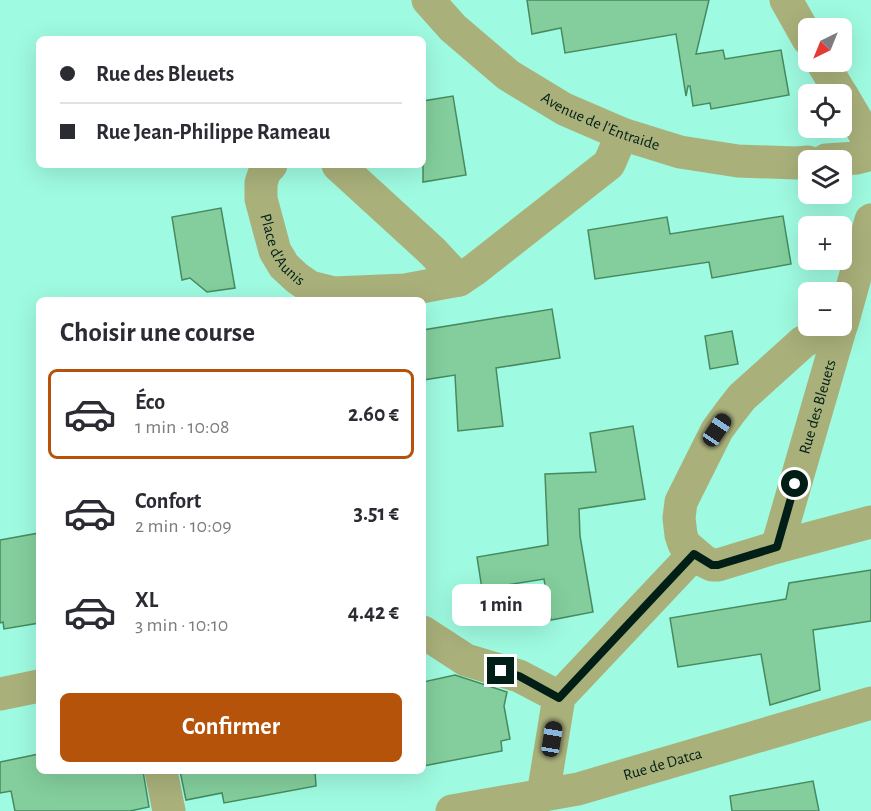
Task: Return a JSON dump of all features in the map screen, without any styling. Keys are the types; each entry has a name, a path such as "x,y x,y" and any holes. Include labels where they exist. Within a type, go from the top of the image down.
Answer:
{"street":[{"name":"Avenue de l'Entraide","path":"428,0 453,28 508,75 564,110 622,134 680,152 738,161 798,163"},
{"path":"786,0 798,21"},
{"path":"852,113 871,145"},
{"name":"Place d'Aunis","path":"268,168 261,183 261,199 275,251 284,266 297,278 310,287 334,293 405,290 459,279 474,270 609,164 622,134"},
{"path":"852,158 871,154"},
{"path":"341,168 433,252 459,279"},
{"name":"Rue des Bleuets","path":"852,286 871,220"},
{"name":"Rue des Bleuets","path":"694,554 684,544 681,535 679,518 681,502 717,430 742,397 803,342 814,336"},
{"name":"Rue des Bleuets","path":"777,547 838,336"},
{"path":"543,795 559,698 694,554 712,565 718,565 871,522"},
{"path":"426,634 466,660 519,676 559,698"},
{"path":"0,694 36,687"},
{"name":"Rue de Datca","path":"452,811 578,789 871,703"},
{"path":"162,774 169,811"}],"building":[{"path":"527,0 709,0 696,54 723,50 725,59 781,50 789,95 711,109 710,103 693,106 690,86 688,86 686,96 676,34 565,53 561,28 532,34"},
{"path":"453,96 466,175 423,182 423,168 426,168 426,100"},
{"path":"221,208 235,288 207,292 190,278 182,280 172,217"},
{"path":"783,216 791,264 712,278 709,262 595,279 588,230 667,217 670,234"},
{"path":"552,309 560,358 496,368 503,426 458,431 455,375 426,380 426,330"},
{"path":"732,331 738,364 710,369 705,336"},
{"path":"633,426 645,499 579,509 580,536 593,612 551,620 544,579 482,589 477,557 548,545 545,474 596,472 590,433"},
{"path":"36,534 36,624 4,629 3,622 0,623 0,540"},
{"path":"871,570 871,621 813,630 820,690 770,705 761,654 678,667 670,618 786,599 789,583"},
{"path":"455,675 507,692 504,706 510,739 501,741 502,751 426,765 426,681"},
{"path":"36,755 36,774 144,774 149,807 130,811 15,811 11,791 0,793 0,762"},
{"path":"181,774 315,774 316,786 224,803 222,793 186,800"},
{"path":"813,781 819,811 732,811 730,796"}],"route":[{"path":"501,671 519,676 559,698 694,554 712,565 718,565 777,547 795,484"}]}
